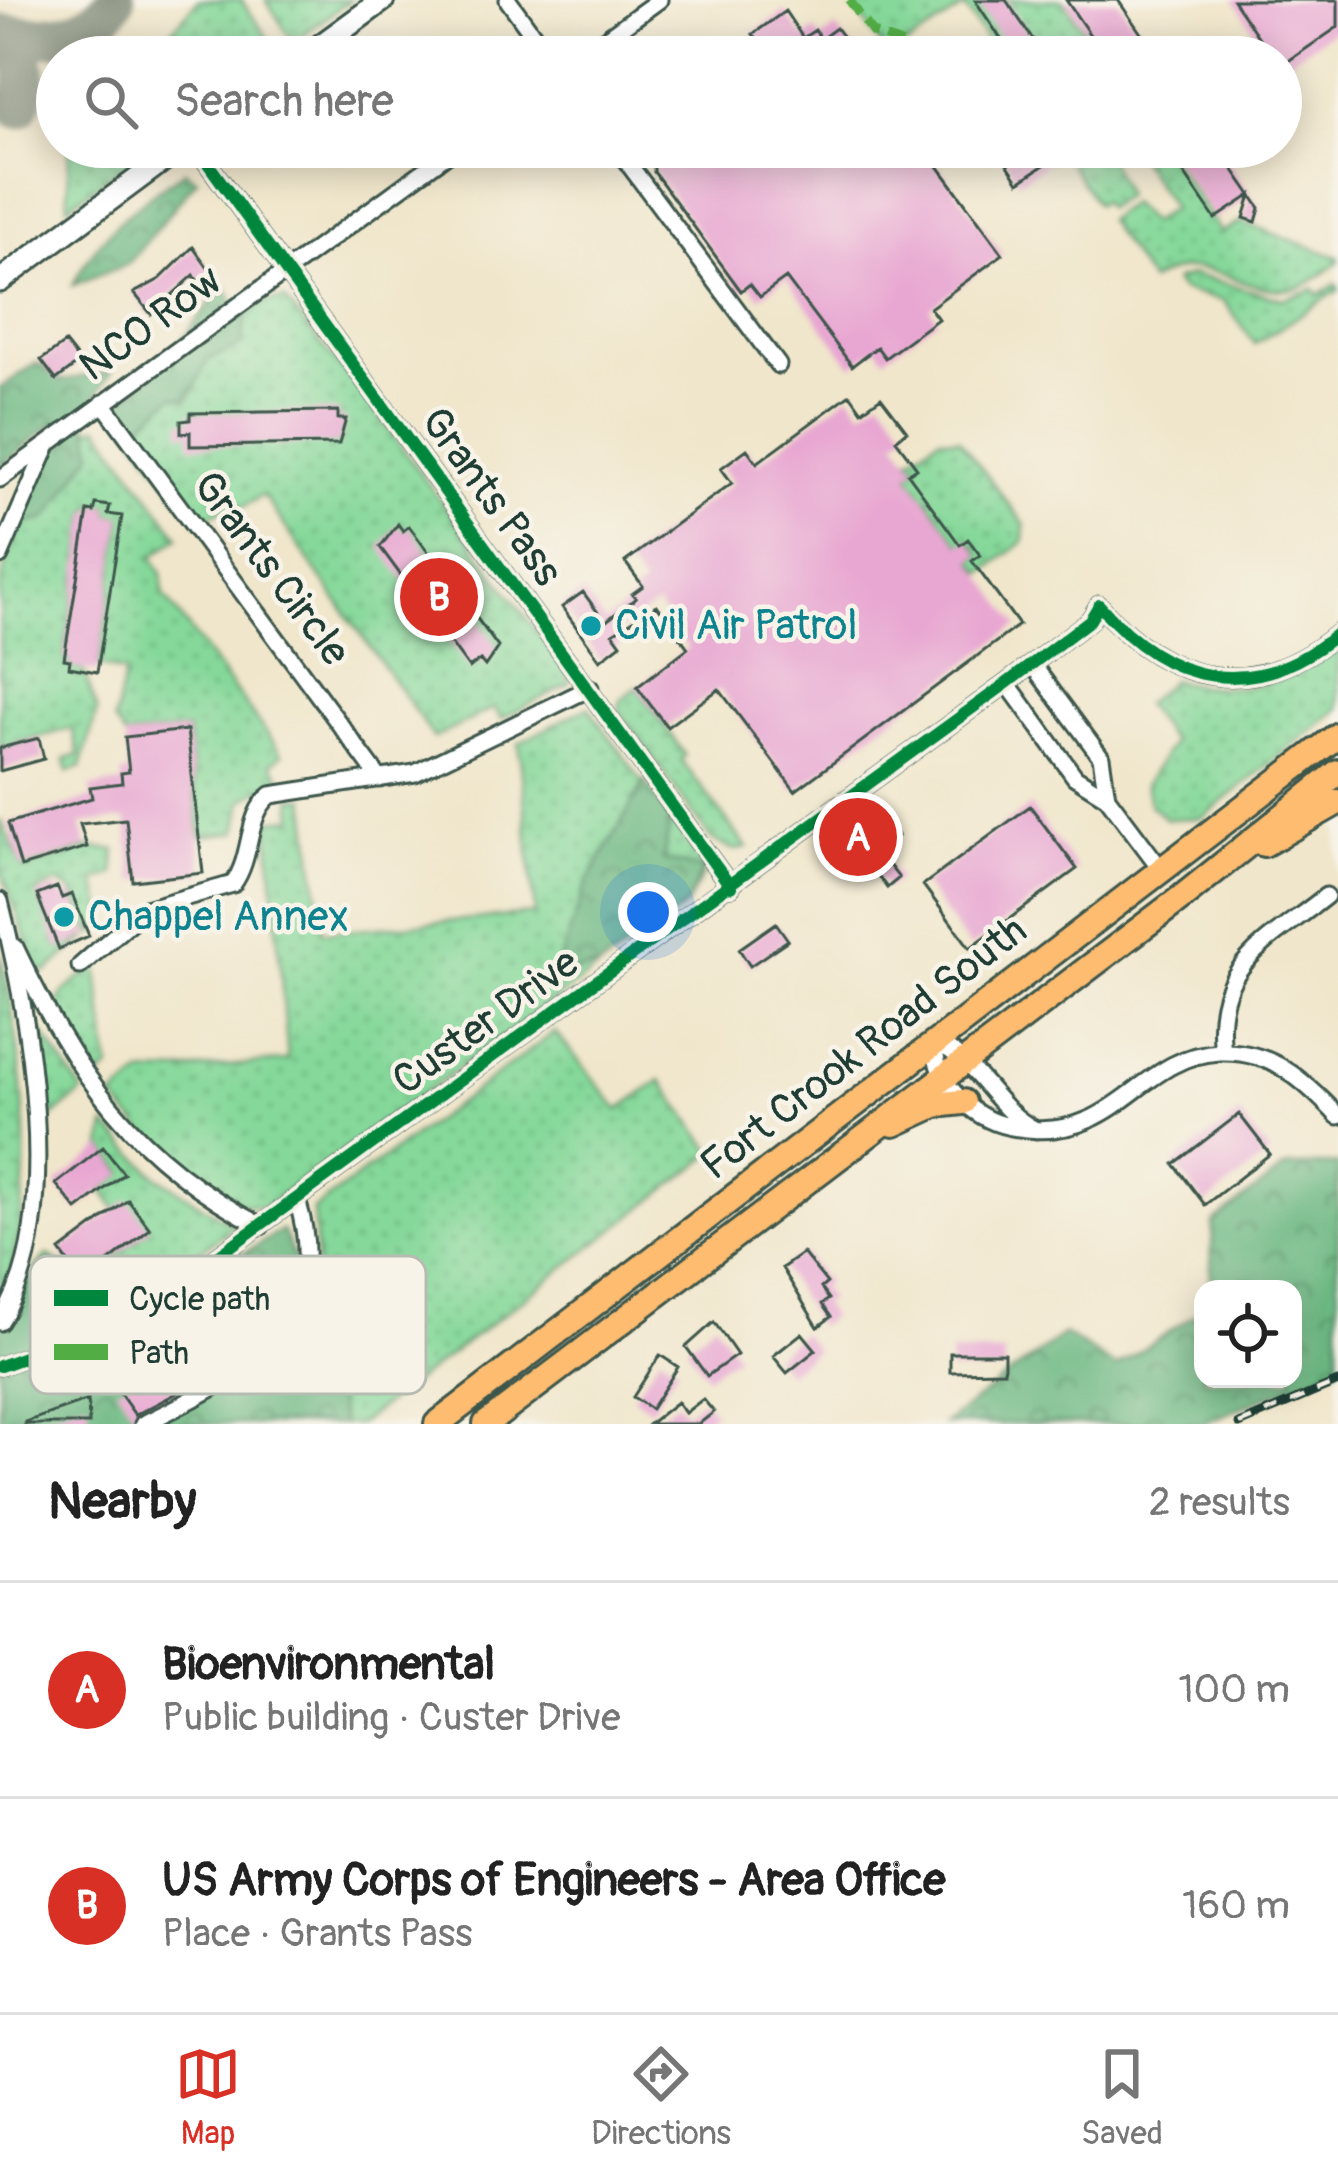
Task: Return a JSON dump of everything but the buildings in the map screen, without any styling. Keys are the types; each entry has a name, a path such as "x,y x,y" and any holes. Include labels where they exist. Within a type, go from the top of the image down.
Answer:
{"main road":[{"name":"Fort Crook Road South","path":"437,1424 1338,734"},
{"name":"Fort Crook Road South","path":"486,1424 951,1067 1181,898 1338,772"},
{"path":"1161,869 1181,898 1338,802"},
{"path":"854,1142 935,1105 963,1102"}],"street":[{"path":"334,36 383,0"},
{"path":"508,0 534,36"},
{"path":"609,36 659,0"},
{"path":"0,281 153,168"},
{"name":"Grants Pass","path":"211,168 731,887"},
{"name":"NCO Row","path":"0,478 428,168"},
{"path":"632,168 778,364"},
{"name":"Grants Circle","path":"103,404 380,779"},
{"path":"0,556 49,442"},
{"name":"Custer Drive","path":"214,1256 731,887 1090,620 1100,604 1151,656 1208,678 1266,673 1311,656 1338,633"},
{"path":"1032,664 1101,757 1107,797"},
{"path":"1007,683 1075,776 1107,797 1161,869"},
{"path":"80,966 145,909 233,884 249,859 257,809 272,795 434,766 590,688"},
{"path":"1223,1052 1220,1009 1229,981 1250,956 1326,896"},
{"path":"0,901 31,1088 37,1203 27,1264 0,1322"},
{"path":"8,931 64,1043 119,1121 188,1183 261,1226"},
{"path":"935,1043 934,1062 951,1067 1036,1130"},
{"path":"935,1043 951,1067 963,1102 992,1123 1036,1130 1090,1123 1170,1067 1223,1052 1286,1067 1338,1116"},
{"path":"297,1200 307,1232 305,1256"},
{"name":"Custer Drive","path":"0,1366 30,1355"},
{"path":"143,1424 205,1394"}],"green space":[{"path":"198,0 241,0 266,36 167,36"},
{"path":"266,0 350,0 301,36 289,36"},
{"path":"850,0 1063,0 1088,36 984,36 964,7 921,36 874,36"},
{"path":"69,168 120,168 68,206"},
{"path":"1072,168 1113,168 1125,195 1106,208 1101,201 1096,204"},
{"path":"1146,168 1176,168 1221,233 1241,222 1338,257 1338,263 1297,288 1259,286 1189,268 1150,282 1106,220 1130,203 1150,223 1172,208"},
{"path":"185,171 197,179 128,264 73,285 94,250 121,220"},
{"path":"1193,275 1283,299 1314,289 1318,295 1336,284 1338,290 1255,344 1224,301 1180,290 1174,281"},
{"path":"224,286 245,320 242,345 208,360 188,399 173,396 135,431 118,404 161,367"},
{"path":"284,299 363,395 568,674 569,684 501,719 494,708 434,738 263,495 241,508 235,500 198,524 121,417 155,381 266,302"},
{"path":"37,363 62,381 112,371 86,412 93,453 48,517 20,526 56,421 0,467 0,388"},
{"path":"99,426 179,537 152,557 162,573 163,594 282,754 271,764 281,777 243,800 237,832 201,836 187,730 125,737 114,721 125,673 98,665 122,517 108,514 109,506 96,504 88,511 64,658 70,660 70,667 83,669 97,711 81,767 68,772 65,759 79,755 72,728 0,748 4,571 23,523 52,473 84,435"},
{"path":"940,437 959,439 1025,525 1024,541 983,573 972,561 980,555 969,540 960,545 908,474 917,468 910,458"},
{"path":"1338,645 1338,709 1202,818 1166,819 1150,805 1145,785 1172,742 1144,704 1172,680 1217,688 1259,685 1299,671"},
{"path":"637,687 685,755 681,760 747,848 734,850 711,839 619,710 621,699"},
{"path":"588,707 706,869 686,906 265,1206 224,1197 161,1150 113,1098 143,1075 288,1060 268,820 294,818 292,798 306,798 323,932 535,914 519,743"},
{"path":"645,781 671,820 663,860 703,869 686,906 600,967 554,976 588,881"},
{"path":"0,820 23,869 89,848 116,850 114,875 96,880 105,922 92,935 73,892 57,882 37,892 59,948 88,937 46,972 37,968 0,868"},
{"path":"0,951 22,1084 25,1175 13,1264 0,1306"},
{"path":"97,965 110,1069 99,1078 55,1009 64,992"},
{"path":"40,1029 83,1092 46,1122 36,1038"},
{"path":"555,1032 619,1110 661,1080 714,1153 426,1373 426,1256 316,1256 313,1210"},
{"path":"106,1126 157,1176 234,1226 193,1256 116,1256 149,1229 116,1209 103,1190 124,1173 103,1147"},
{"path":"1338,1164 1338,1367 1302,1382 1302,1280 1210,1280 1213,1223 1286,1167"},
{"path":"282,1230 294,1256 239,1256"},
{"path":"30,1276 30,1394 336,1394 342,1424 0,1424 0,1314"},
{"path":"1194,1315 1194,1388 1288,1388 1202,1424 944,1424 1064,1334 1116,1367"},
{"path":"336,1394 398,1394 359,1424 342,1424"}],"taxiway":[{"path":"0,35 49,36 78,30 91,24 114,0"},
{"path":"0,38 16,52 24,68 25,87 18,107"}],"railway":[{"path":"1239,1424 1338,1382"}],"marked path":[{"path":"849,0 873,33 881,36"}],"cycle path":[{"path":"211,168 731,887"},
{"path":"218,1256 1007,683 1090,620 1099,605 1154,653 1212,676 1274,670 1338,633"},
{"path":"0,1366 30,1355"}],"place":[{"name":"US Army Corps of Engineers - Area Office","path":"439,597"},
{"name":"Civil Air Patrol","path":"591,626"},
{"name":"Bioenvironmental","path":"858,837"},
{"name":"Chappel Annex","path":"64,917"}]}
